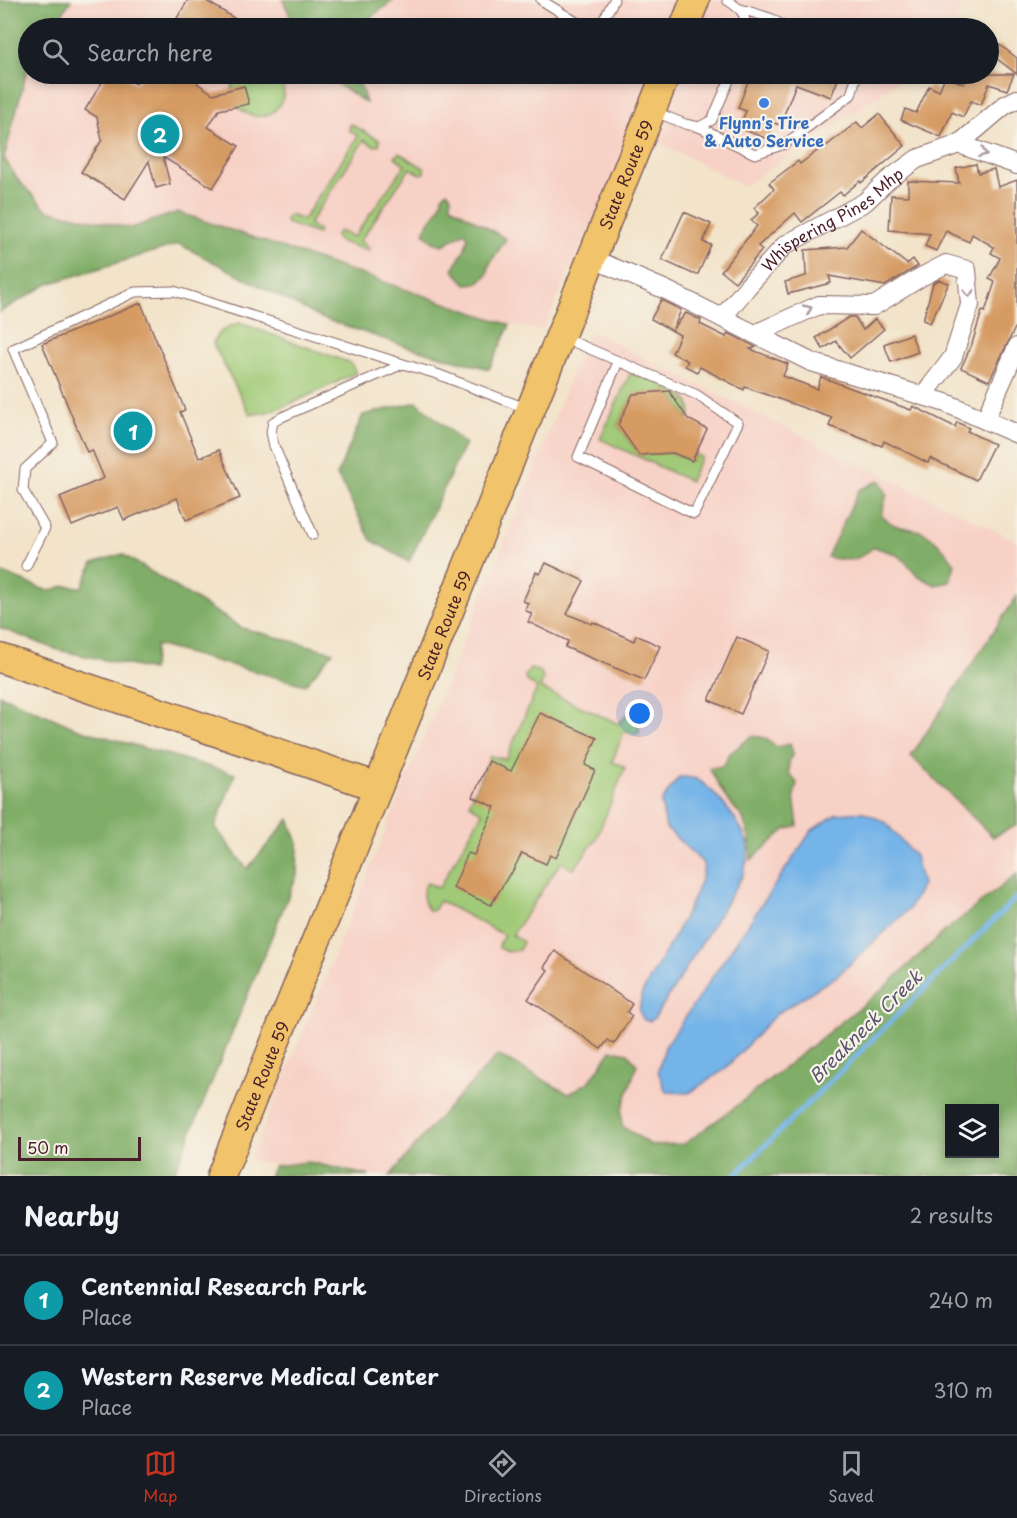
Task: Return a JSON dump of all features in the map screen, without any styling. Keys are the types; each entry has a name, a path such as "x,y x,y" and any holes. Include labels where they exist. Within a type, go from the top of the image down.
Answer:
{"main road":[{"path":"688,18 695,0"},
{"name":"State Route 59","path":"221,1176 660,84"},
{"path":"0,658 378,787"}],"street":[{"name":"Whispering Pines Mhp","path":"722,318 786,245 865,202 888,180 916,159 958,144 1005,105 1017,99"},
{"path":"958,144 1017,165"},
{"path":"591,258 666,290 812,362 923,396 1017,434"},
{"path":"755,334 819,305 874,306 946,264 967,270 970,305 953,357 923,396"},
{"path":"985,420 1017,347"}],"lane":[{"path":"541,0 569,18"},
{"path":"604,18 614,0"},
{"path":"727,0 741,9 770,18"},
{"path":"741,9 746,18"},
{"path":"699,127 712,120 728,84"},
{"path":"651,111 699,127 755,154 785,144 851,95 854,84"},
{"path":"26,566 45,528 23,490 25,469 53,443 13,350 135,292 174,291 437,374 530,410"},
{"path":"560,336 697,394 738,423 694,514 578,457 618,362"},
{"path":"313,535 274,446 271,432 273,422 403,364"}],"shaded area":[{"path":"71,0 283,0 291,18 59,18"},
{"path":"394,0 964,0 956,18 370,18"},
{"path":"23,84 337,84 365,102 360,84 895,84 744,186 642,133 583,241 543,330 510,325 178,212 131,228 47,210 18,180 4,158"},
{"path":"589,331 1017,541 1017,596 911,756 1017,818 1017,874 945,931 885,987 735,1107 684,1144 651,1145 622,1126 628,1054 611,1050 590,1081 569,1094 498,1056 435,1122 390,1176 370,1176 309,1162 274,1165 250,1160 524,495"}],"green space":[{"path":"0,0 71,0 59,18 18,18 18,84 23,84 4,158 18,180 47,210 131,228 178,212 510,325 489,369 408,347 321,318 179,244 48,284 0,312"},
{"path":"283,0 394,0 370,18 291,18"},
{"path":"234,84 283,84 284,93 275,110 266,115 255,116 246,113 238,106 233,97"},
{"path":"337,84 360,84 366,103"},
{"path":"350,124 380,140 379,145 374,146 364,140 309,224 319,231 318,234 286,223 286,218 290,215 303,220 358,136 349,130"},
{"path":"399,153 424,168 424,173 420,174 410,168 360,241 369,249 368,251 338,241 335,236 339,231 354,237 405,165 395,157"},
{"path":"447,191 451,196 451,206 506,239 490,263 487,275 478,283 466,284 453,270 465,248 468,238 465,232 443,245 433,242 424,233"},
{"path":"240,323 351,363 356,373 287,405 250,414 213,344 223,330"},
{"path":"631,372 672,388 688,402 691,410 688,419 669,391 633,395 618,425 639,455 673,453 692,461 695,454 701,457 690,481 600,439"},
{"path":"417,402 465,444 409,562 371,540 337,475 363,415"},
{"path":"880,480 887,494 881,515 896,526 926,534 944,549 955,564 950,582 935,585 917,575 903,559 895,554 874,547 852,560 827,557 859,490"},
{"path":"122,554 242,628 333,652 305,685 156,645 152,670 58,650 0,628 0,572 48,591 65,586 82,587 93,563"},
{"path":"1017,596 1017,825 993,837 911,756"},
{"path":"530,669 541,672 543,679 540,688 619,724 628,713 637,721 639,733 624,731 612,762 625,768 596,839 573,870 561,862 512,935 523,942 519,950 508,952 499,948 504,935 440,901 434,910 430,911 425,905 423,893 427,883 439,888 482,813 469,803 490,756 506,759 537,688 527,681 525,676"},
{"path":"0,695 78,729 235,774 215,827 247,869 289,819 298,843 297,875 173,1176 0,1176"},
{"path":"752,736 765,738 776,747 790,744 793,753 789,762 789,773 797,783 794,796 798,826 785,830 751,860 750,840 743,818 726,798 709,768 724,764 728,755"},
{"path":"1017,874 1017,1176 390,1176 435,1122 498,1055 569,1094 590,1081 611,1050 628,1053 637,1065 622,1109 622,1126 651,1145 684,1144 735,1107 885,987 945,931"},
{"path":"309,1162 370,1176 269,1176 274,1166"}],"water":[{"path":"679,777 698,780 720,800 746,839 748,854 743,875 674,988 650,1021 644,1020 639,1011 642,993 690,907 703,873 703,863 666,828 661,802"},
{"path":"863,812 885,822 915,856 922,885 909,909 837,976 776,1014 724,1070 689,1093 666,1092 658,1071 665,1047 812,830 837,814"}],"building":[{"path":"188,0 205,0 234,18 177,18"},
{"path":"999,46 1017,58 1017,74 999,60"},
{"path":"999,74 1014,74 1007,90 989,84 999,84"},
{"path":"101,84 198,84 213,94 244,86 249,104 219,110 208,127 239,146 213,188 163,157 170,184 156,188 149,161 125,199 81,172 102,140 97,117 85,110"},
{"name":"Flynn's Tire & Auto Service","path":"747,84 796,84 780,125 774,123 768,139 739,128 746,111 738,108"},
{"name":"Flynn's Tire & Auto Service","path":"796,84 836,84 831,97"},
{"path":"942,84 989,84 981,105 971,101 963,117 952,112 941,137 901,120 905,109 916,113 929,86 939,91"},
{"path":"879,114 905,146 861,183 860,181 843,195 840,192 802,222 795,213 758,246 762,250 735,282 721,271 757,226 751,220 759,213 754,208 774,189 769,183 798,161 800,164 821,150 857,122 862,128"},
{"path":"976,164 978,173 994,169 998,187 1017,180 1017,324 989,381 961,368 995,282 989,279 1000,258 991,253 994,247 972,234 969,242 946,231 936,251 925,246 930,234 889,230 891,195 908,196 908,181 959,183 956,168"},
{"path":"684,212 711,224 703,242 711,245 698,274 693,274 662,260"},
{"path":"861,229 907,264 913,259 918,266 885,286 829,276 831,283 788,294 785,282 806,276 805,250 847,247"},
{"path":"939,280 949,283 930,323 923,320 933,283"},
{"path":"661,300 681,310 673,329 686,313 701,320 700,324 726,337 728,333 756,347 750,349 788,364 783,376 817,389 821,377 911,410 913,406 955,427 957,422 969,428 967,431 994,444 976,480 930,458 928,463 884,441 882,446 829,426 832,418 745,387 744,390 700,367 697,372 685,366 688,361 672,353 680,335 651,319"},
{"path":"141,303 185,410 180,412 199,458 219,450 240,498 186,520 177,498 124,520 118,507 72,526 60,497 104,478 92,450 87,452 42,344"},
{"path":"849,317 855,317 863,330 875,319 884,329 850,358 836,341 823,349 816,338"},
{"path":"911,334 918,352 891,362 884,344"},
{"path":"669,391 688,419 707,429 692,461 673,453 639,455 618,425 633,394"},
{"path":"546,563 584,581 567,614 592,624 593,622 634,641 636,635 660,646 644,680 565,647 568,641 528,622 532,614 525,610 528,603 523,601 536,572 540,574"},
{"path":"737,637 769,651 741,714 709,700"},
{"path":"540,713 597,738 585,765 595,770 556,858 550,855 546,864 522,853 491,905 453,888 468,853 474,855 495,807 473,797 489,761 511,771"},
{"path":"555,951 632,1004 627,1012 632,1016 614,1044 608,1040 601,1049 528,999 548,970 544,967"}],"waterway":[{"name":"Breakneck Creek","path":"734,1176 1017,897"}],"place":[{"name":"Flynn's Tire & Auto Service","path":"764,103"},
{"name":"Western Reserve Medical Center","path":"160,134"},
{"name":"Centennial Research Park","path":"133,431"}]}
